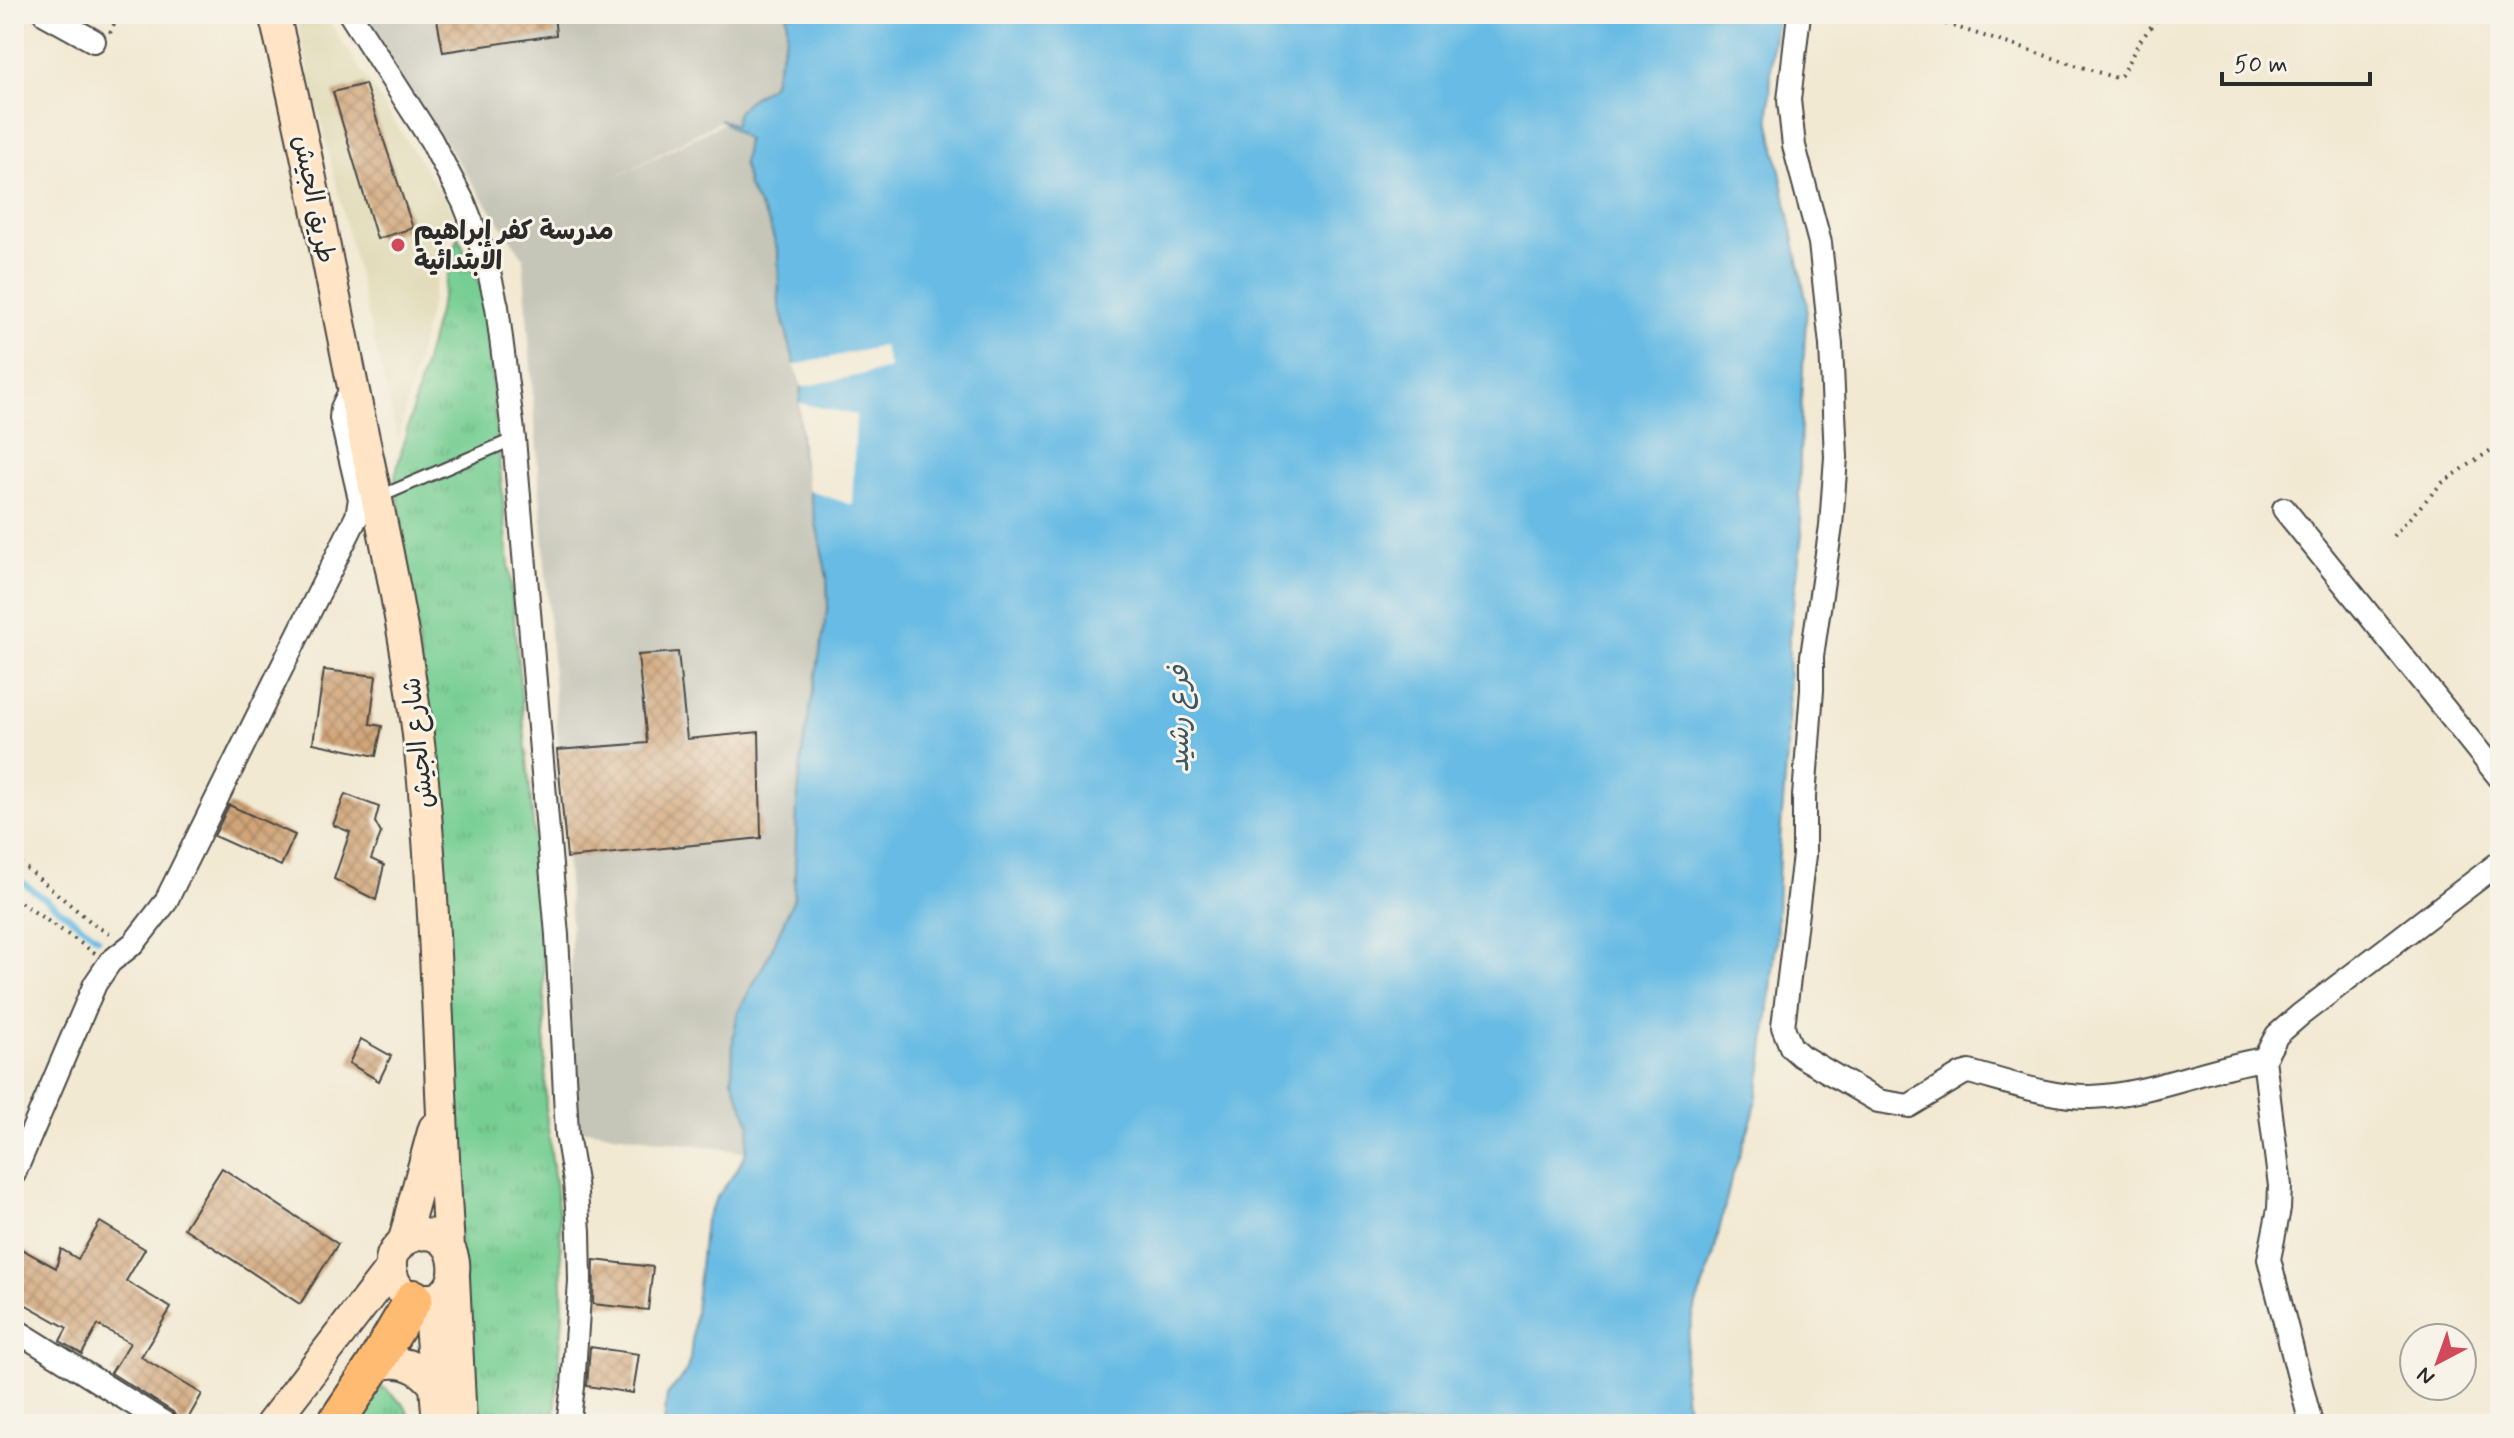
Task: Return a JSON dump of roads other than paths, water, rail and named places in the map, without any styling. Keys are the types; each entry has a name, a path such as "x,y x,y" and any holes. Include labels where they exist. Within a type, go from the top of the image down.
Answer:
{"highway":[{"path":"335,1424 421,1298"}],"main road":[{"name":"طريق الجيش","path":"274,14 296,104 353,385"},
{"name":"شارع الجيش","path":"353,385 404,629 420,753 430,878 449,1247"},
{"name":"شارع الجيش","path":"397,1254 440,1107"},
{"path":"271,1424 397,1254 422,1234 442,1240 455,1261 461,1424"},
{"path":"397,1254 397,1287 421,1298 445,1292 454,1277"},
{"path":"421,1298 438,1424"},
{"path":"374,1366 403,1363 421,1371 434,1385"}],"street":[{"path":"350,14 431,140 464,203 481,245 497,307 514,439 557,935 567,1134 579,1231 580,1281 568,1424"},
{"path":"1799,14 1789,100 1794,146 1820,243 1831,345 1836,457 1831,526 1812,656 1804,855 1783,1027 1786,1039 1801,1056 1878,1101 1909,1106 1969,1072 2052,1093 2087,1097 2137,1091 2231,1064 2264,1059"},
{"path":"56,17 94,41"},
{"path":"14,1174 95,984 110,962 134,943 165,903 360,509 341,418 342,408 353,385"},
{"path":"2284,509 2500,778"},
{"path":"2311,1424 2269,1259 2279,1209 2280,1186 2264,1059 2277,1035 2300,1015 2500,862"},
{"path":"14,1329 166,1424"}],"lane":[{"path":"378,497 514,439"}],"water":[{"name":"فرع رشيد","path":"787,14 1778,14 1772,47 1769,118 1807,304 1799,495 1802,534 1789,640 1788,740 1776,943 1762,1069 1753,1116 1731,1180 1711,1265 1696,1304 1687,1343 1683,1375 1688,1424 664,1424 667,1395 686,1372 690,1359 705,1220 746,1152 750,1124 732,1079 733,1038 738,1012 771,951 794,898 802,753 828,607 827,577 802,454 801,387 779,305 778,252 769,223 748,187 743,163 747,140 720,119 735,125 743,106 772,85 787,34"}],"waterway":[{"path":"14,876 98,938"}],"place":[{"name":"مدرسة كفر إبراهيم الابتدائية","path":"398,245"}]}
